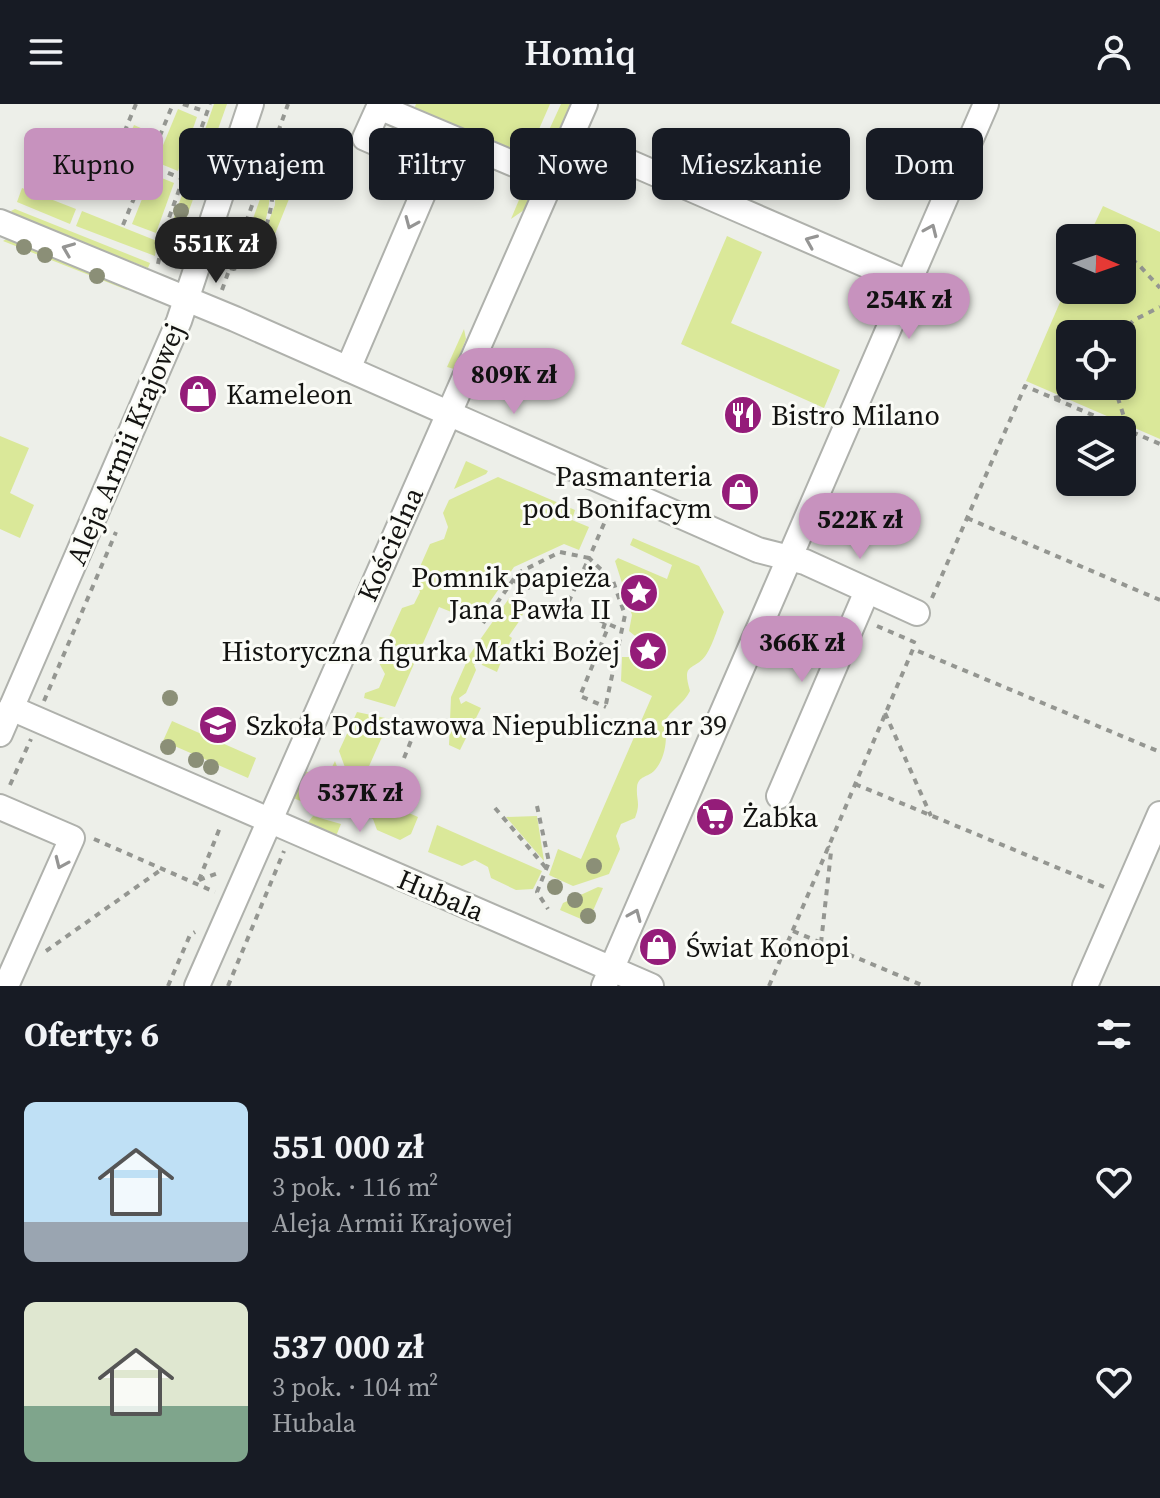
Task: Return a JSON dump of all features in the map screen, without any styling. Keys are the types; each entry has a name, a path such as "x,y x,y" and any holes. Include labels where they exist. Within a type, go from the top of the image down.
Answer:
{"street":[{"name":"Aleja Armii Krajowej","path":"0,734 187,298 251,104"},
{"name":"Kościelna","path":"575,128 585,104"},
{"path":"607,977 986,104"},
{"path":"348,369 434,168 365,138 379,107 510,162"},
{"path":"636,165 908,283"},
{"name":"Kościelna","path":"197,986 447,413 544,200"},
{"path":"0,222 187,298 758,550 805,562 922,615"},
{"path":"779,796 867,591"},
{"name":"Hubala","path":"11,708 269,821 607,977 651,986"},
{"path":"0,807 72,838 6,986"},
{"path":"1085,986 1160,814"}],"path":[{"path":"126,128 136,104"},
{"path":"163,129 173,104"},
{"path":"183,104 207,112"},
{"path":"201,128 210,104"},
{"path":"280,128 288,104"},
{"path":"157,267 165,229 179,190"},
{"path":"123,225 134,200"},
{"path":"220,297 255,200"},
{"path":"230,268 250,261 273,200"},
{"path":"1136,262 1160,288"},
{"path":"1134,320 1160,307"},
{"path":"914,642 922,615 1025,386 1094,416"},
{"path":"1052,398 1056,397"},
{"path":"1136,434 1160,444"},
{"path":"967,518 1160,600"},
{"path":"569,601 606,519"},
{"path":"43,711 46,694 119,523"},
{"path":"483,623 518,573 560,552 589,558 613,581 625,615 606,706 580,696 607,630 603,629 605,623"},
{"path":"513,581 530,588"},
{"path":"599,620 622,630"},
{"path":"769,986 913,649 1160,752"},
{"path":"885,713 931,816"},
{"path":"404,758 417,726"},
{"path":"0,807 35,729"},
{"path":"855,784 1104,887"},
{"path":"537,806 549,862 537,892 548,909"},
{"path":"495,808 547,869"},
{"path":"198,882 222,823"},
{"path":"90,837 198,882 223,896"},
{"path":"821,943 831,852 828,846"},
{"path":"228,986 284,851"},
{"path":"46,952 162,869"},
{"path":"198,882 223,871"},
{"path":"792,931 924,986"}],"green space":[{"path":"214,104 227,104 218,128 206,128"},
{"path":"416,104 550,104 539,128 510,128 510,154 494,146 494,128 455,128 414,109"},
{"path":"561,104 570,104 560,128 550,128"},
{"path":"178,109 197,117 193,128 179,128 178,171 163,165 163,145"},
{"path":"163,178 174,183 156,233 132,224 142,200 163,200"},
{"path":"22,188 24,200 53,200 76,209 70,224 17,202"},
{"path":"180,200 193,200 181,233 171,226"},
{"path":"260,200 270,200 259,238 245,259 236,266"},
{"path":"275,200 289,200 263,264 253,261"},
{"path":"519,200 528,200 524,210 511,219"},
{"path":"1103,206 1160,232 1160,439 1136,429 1136,416 1107,416 1070,400 1136,400 1136,320 1056,320 1056,394 1026,381 1059,304 1136,304 1136,224 1095,224"},
{"path":"15,209 150,263 148,268 17,217 11,211"},
{"path":"82,211 157,241 155,256 76,226"},
{"path":"727,236 762,252 731,323 840,370 824,408 681,344"},
{"path":"8,238 125,283 127,290 3,241"},
{"path":"464,329 466,339 454,369 447,367"},
{"path":"0,436 29,448 10,493 34,505 20,538 0,529"},
{"path":"466,461 488,471 454,489"},
{"path":"498,477 575,510 572,520 589,527 579,550 564,544 514,567 476,622 439,607 395,707 364,698 365,693 379,688 385,674 378,661 402,608 414,604 420,592 415,578 430,544 444,539 448,527 443,513 449,500"},
{"path":"633,538 699,566 724,612 706,655 688,671 690,691 664,723 666,741 663,754 654,771 638,783 637,813 635,818 621,824 616,836 620,849 609,874 573,886 549,875 558,849 581,859 652,696 621,681 622,657 650,657 655,652 629,631 632,615 623,588 643,602 649,591 622,583 615,561 618,558 667,579 672,565 630,545"},
{"path":"510,597 527,604 522,616 517,618 520,620 509,636 512,638 505,653 501,652 503,657 497,672 482,665 480,660 474,665 476,670 466,693 459,698 461,704 466,701 481,708 460,750 449,745 451,697 470,654"},
{"path":"357,712 390,719 358,791 418,817 411,834 400,840 377,830 373,819 362,814 339,751"},
{"path":"172,721 256,758 248,778 163,741"},
{"path":"335,761 355,816 350,818 315,807 318,800 331,795 336,783 331,769"},
{"path":"303,770 317,776 305,803 291,797"},
{"path":"313,816 341,824 336,836 331,838 305,826"},
{"path":"537,816 544,861 506,817"},
{"path":"437,825 542,871 533,889 516,890 491,878 488,867 475,860 462,866 428,852"},
{"path":"598,887 603,888 588,922 560,910 563,903"}],"place":[{"name":"Kameleon","path":"198,394"},
{"name":"Bistro Milano","path":"743,415"},
{"name":"Pasmanteria pod Bonifacym","path":"740,492"},
{"name":"Pomnik papieża Jana Pawła II","path":"639,593"},
{"name":"Historyczna figurka Matki Bożej","path":"648,651"},
{"name":"Szkoła Podstawowa Niepubliczna nr 39","path":"218,725"},
{"name":"Żabka","path":"715,817"},
{"name":"Świat Konopi","path":"658,947"}]}
